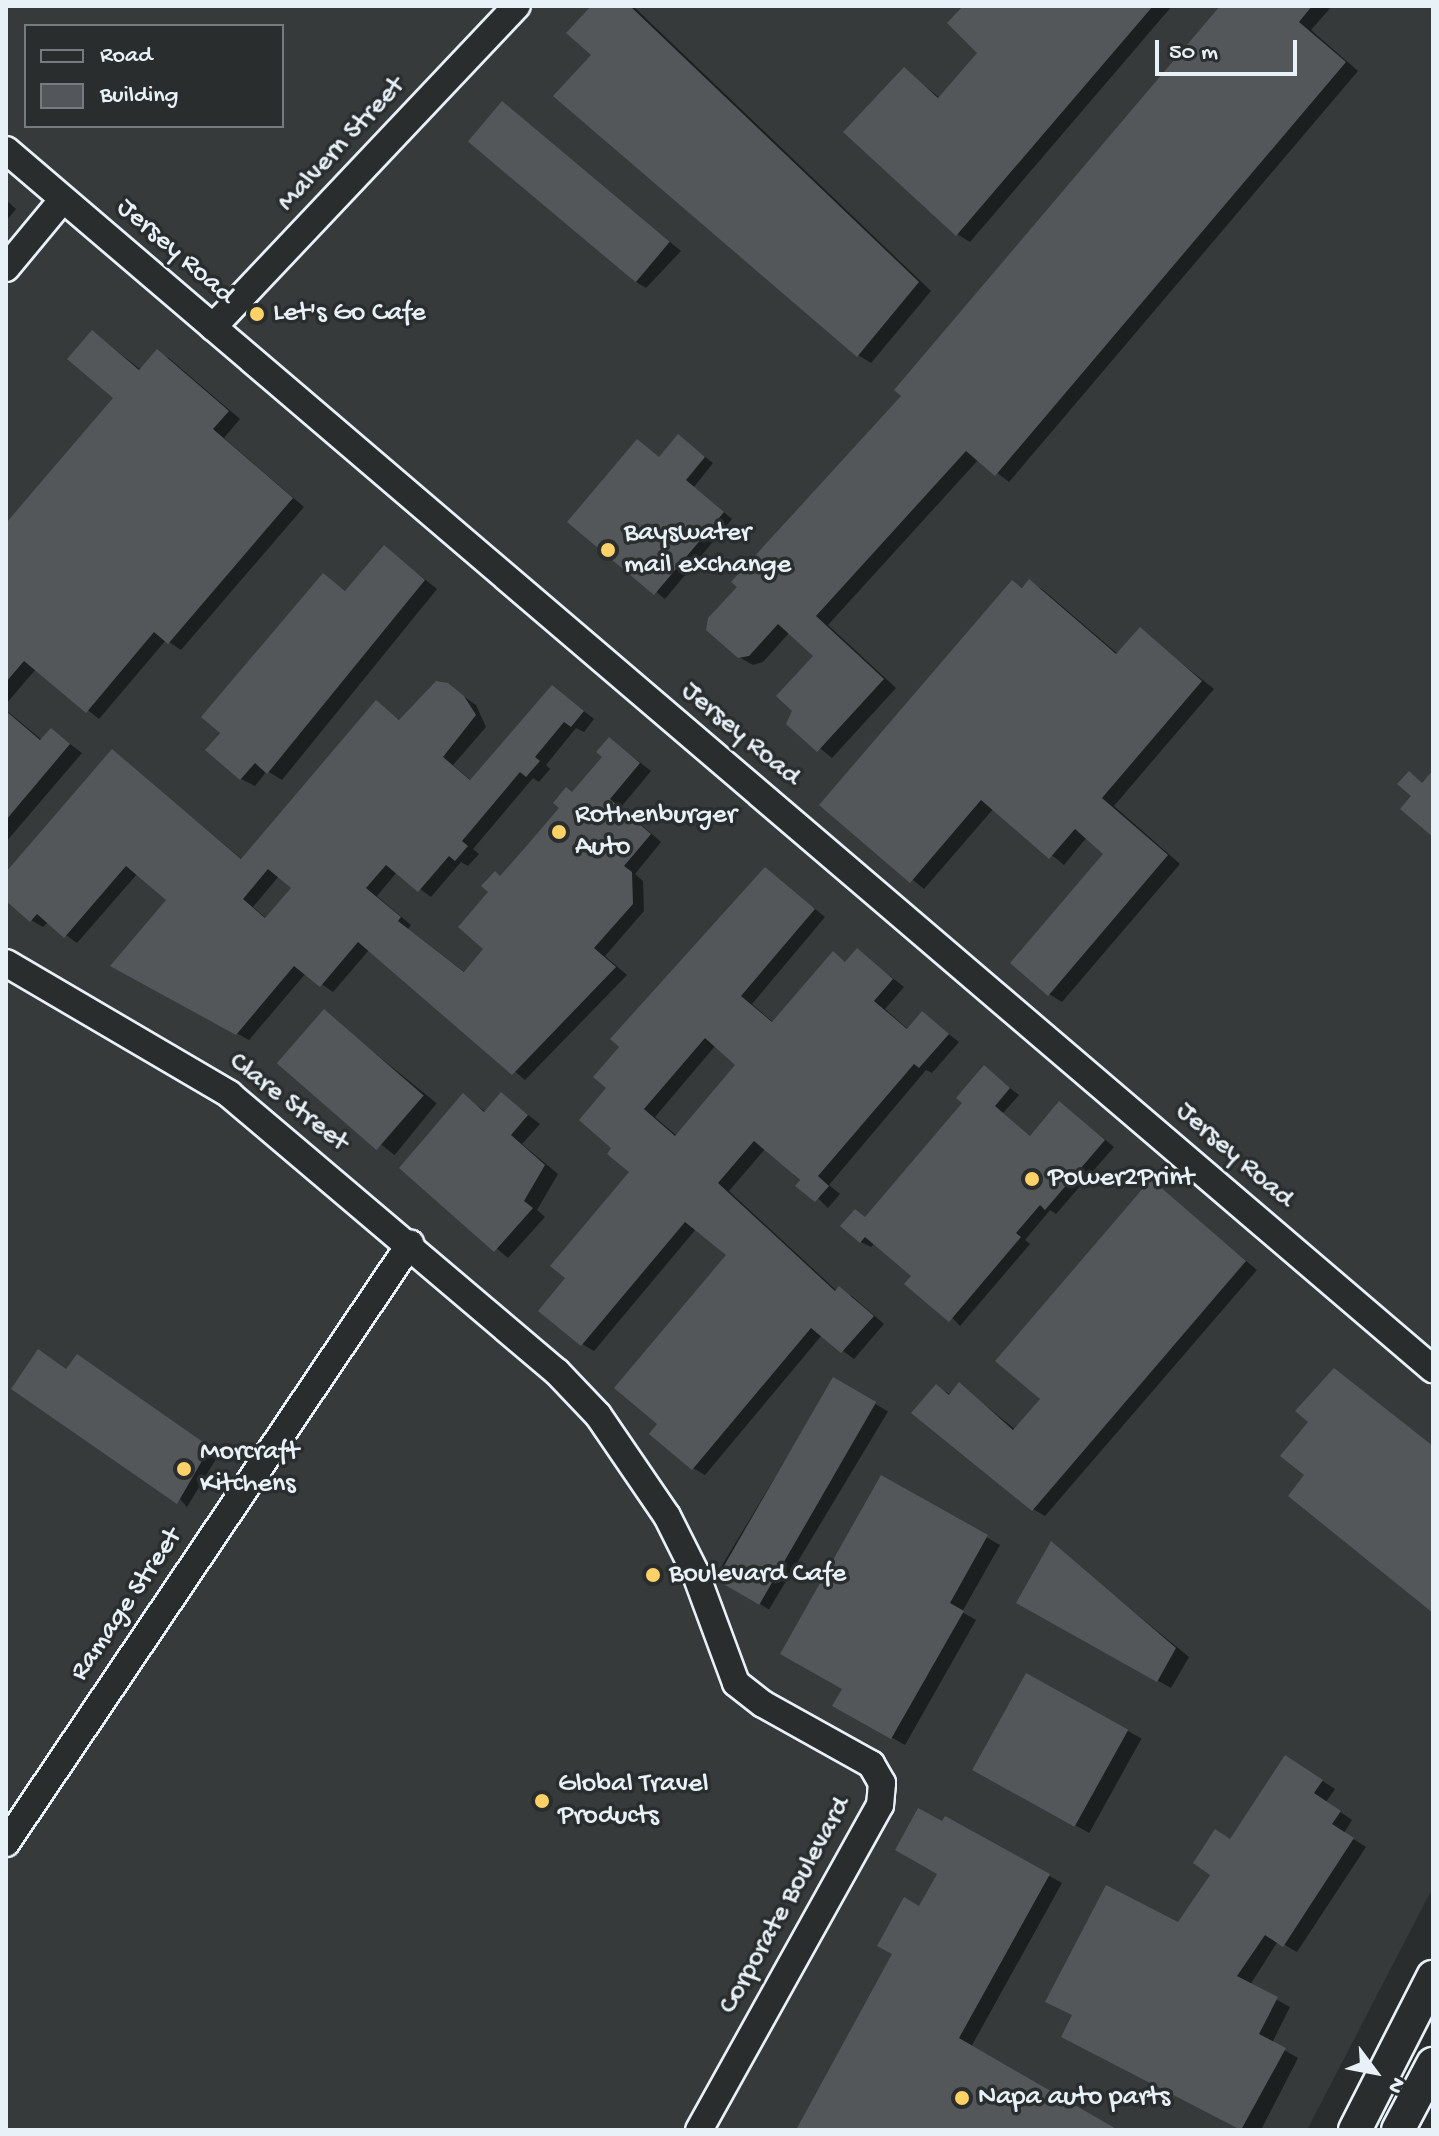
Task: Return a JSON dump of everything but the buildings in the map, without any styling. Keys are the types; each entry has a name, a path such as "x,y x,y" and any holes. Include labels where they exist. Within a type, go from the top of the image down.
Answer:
{"main road":[{"path":"1355,2130 1433,1977"},
{"path":"1398,2130 1433,2064"}],"street":[{"name":"Malvern Street","path":"213,327 517,6"},
{"name":"Jersey Road","path":"6,150 1433,1369"},
{"path":"6,268 63,199"},
{"name":"Clare Street","path":"6,963 229,1094 507,1327"},
{"name":"Ramage Street","path":"6,1843 410,1244"},
{"name":"Corporate Boulevard","path":"507,1327 598,1415 660,1505 695,1572 736,1683 763,1704 871,1764 882,1783 880,1805 699,2130"}],"shaded area":[{"path":"6,6 1433,6 1433,1887 1307,2130 6,2130"}],"place":[{"name":"Let's Go Cafe","path":"257,314"},
{"name":"Bayswater mail exchange","path":"608,550"},
{"name":"Rothenburger Auto","path":"559,832"},
{"name":"Power2Print","path":"1032,1179"},
{"name":"Morcraft Kitchens","path":"184,1469"},
{"name":"Boulevard Cafe","path":"653,1575"},
{"name":"Global Travel Products","path":"542,1801"},
{"name":"Napa auto parts","path":"962,2098"}]}
